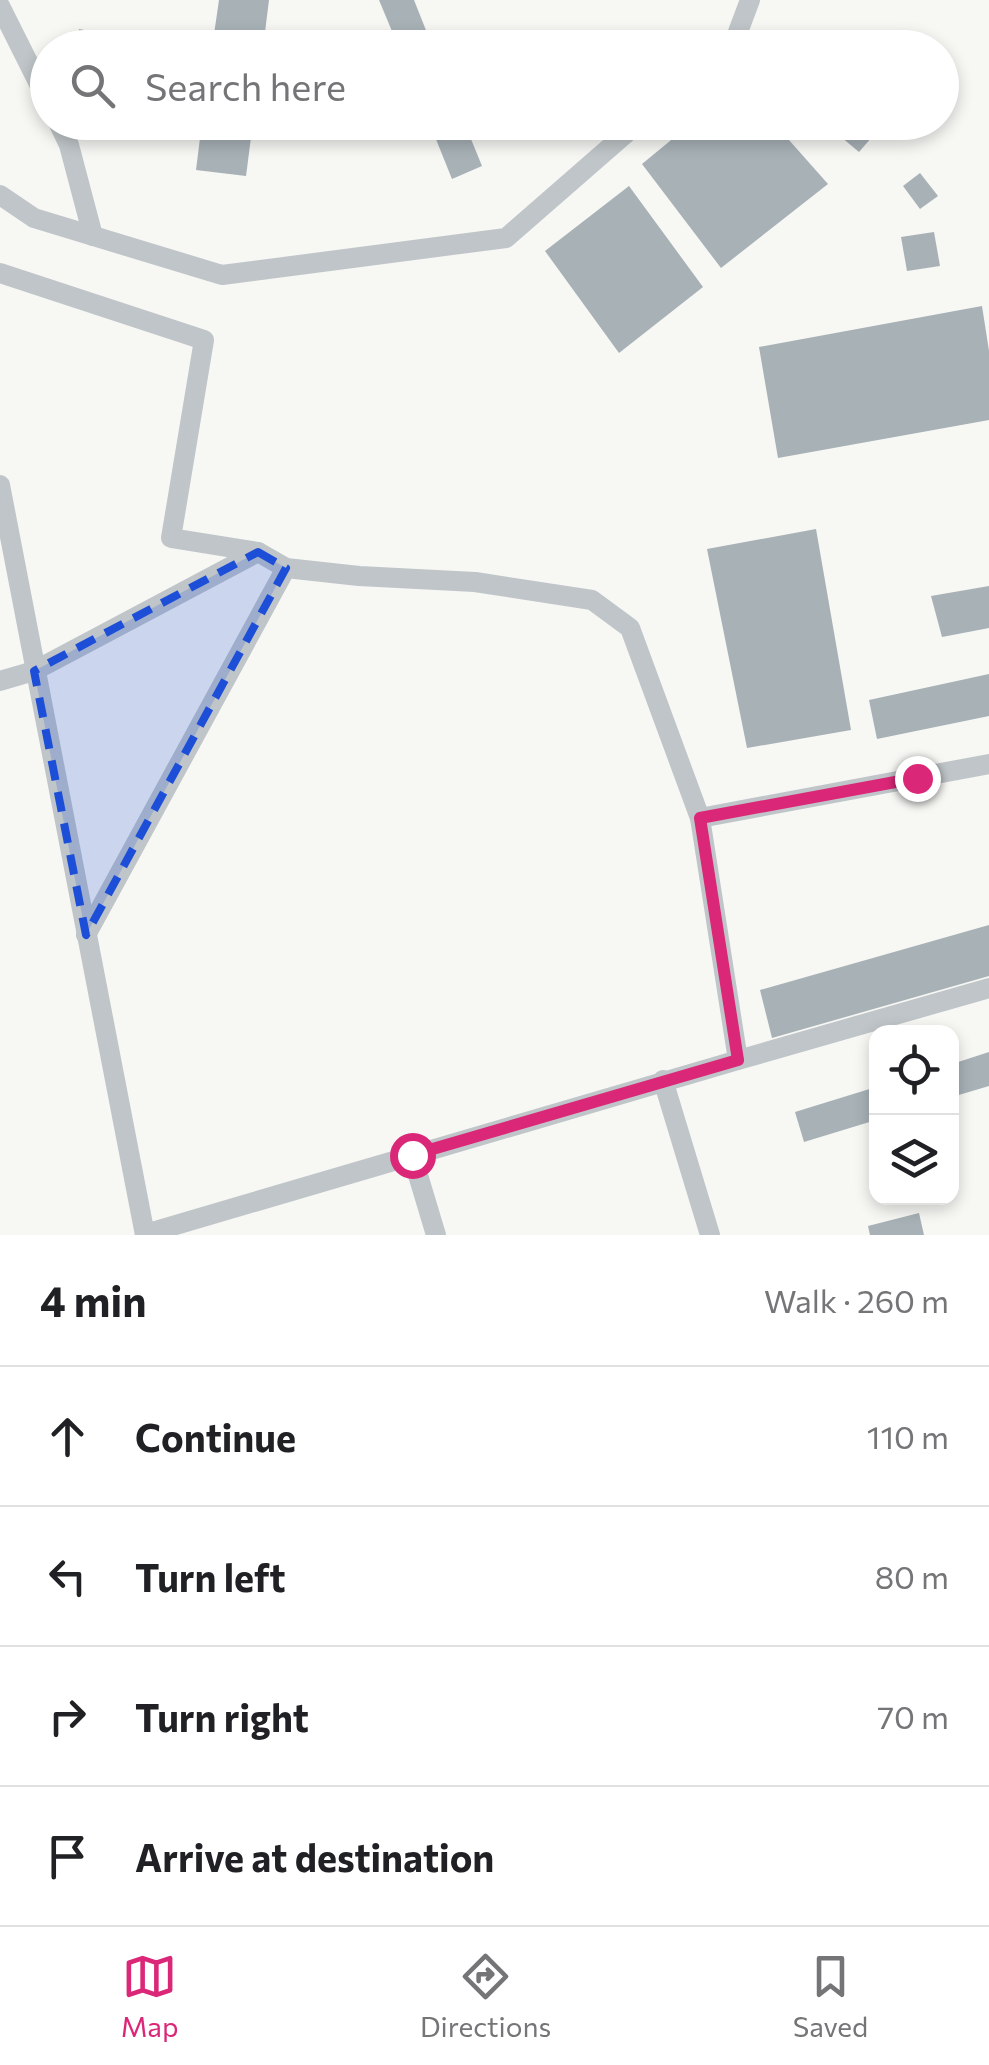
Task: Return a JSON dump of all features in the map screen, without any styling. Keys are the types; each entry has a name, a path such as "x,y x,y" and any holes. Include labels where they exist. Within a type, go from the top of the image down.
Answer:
{"street":[{"path":"738,30 750,0"},
{"path":"0,6 30,66"},
{"path":"67,140 93,236"},
{"path":"0,195 34,218 222,275 506,238 618,140"},
{"path":"0,273 204,340 171,538 258,552 286,568 475,582 592,600 630,628 700,818 738,1060"},
{"path":"0,485 145,1234 662,1080 989,988"},
{"path":"0,681 34,671 258,552"},
{"path":"86,935 286,568"},
{"path":"700,818 989,764"},
{"path":"662,1080 710,1235"},
{"path":"412,1155 436,1235"}],"highlighted area":[{"path":"258,552 286,568 86,935 34,671"}],"building":[{"path":"219,0 269,0 265,30 215,30"},
{"path":"379,0 414,0 426,30 392,30"},
{"path":"200,140 251,140 246,176 196,170"},
{"path":"436,140 471,140 482,166 452,179"},
{"path":"671,140 789,140 828,184 721,268 642,164"},
{"path":"845,140 869,140 859,152"},
{"path":"920,173 938,196 920,209 903,186"},
{"path":"629,186 703,287 619,353 545,251"},
{"path":"934,232 940,266 907,271 901,237"},
{"path":"982,306 989,351 989,420 778,458 759,347"},
{"path":"816,529 851,730 747,748 707,549"},
{"path":"989,586 989,628 942,637 931,596"},
{"path":"989,674 989,716 877,739 869,700"},
{"path":"989,925 989,976 772,1038 760,990"},
{"path":"989,1052 989,1086 959,1095 959,1062"},
{"path":"869,1089 869,1122 804,1142 795,1112"},
{"path":"919,1213 924,1235 870,1235 868,1226"}],"route":[{"path":"412,1155 738,1060 700,818 917,778"}]}
